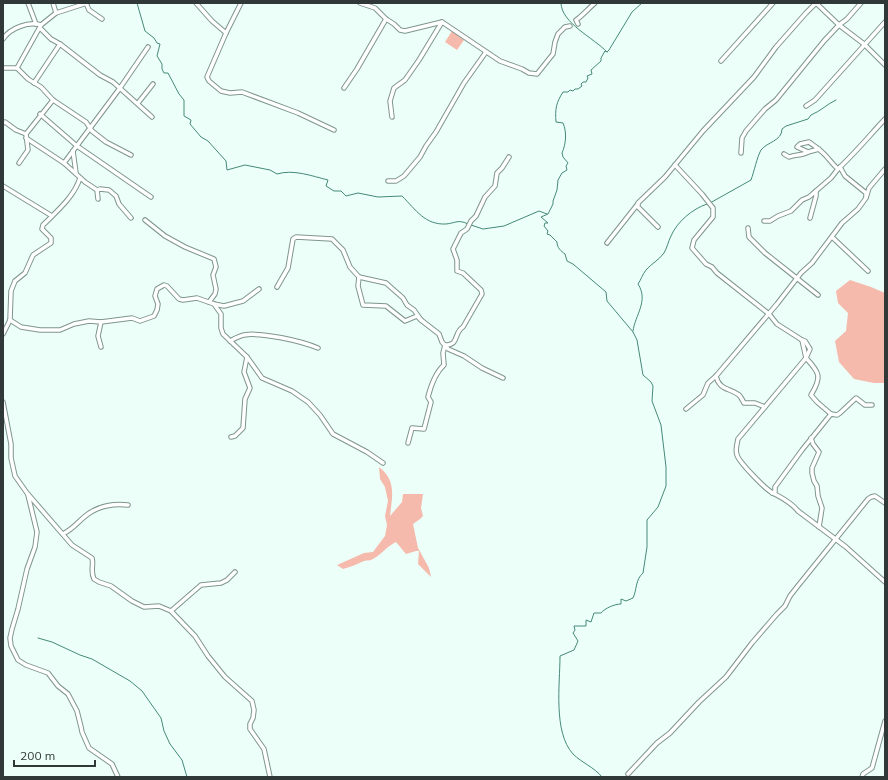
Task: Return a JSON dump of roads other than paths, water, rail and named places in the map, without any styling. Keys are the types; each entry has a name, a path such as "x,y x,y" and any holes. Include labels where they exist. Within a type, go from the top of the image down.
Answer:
{"street":[{"path":"28,3 36,24 41,27 51,39 60,44 100,75 113,82 152,117"},
{"path":"54,3 56,13"},
{"path":"17,68 41,27 56,13 86,3 89,10 102,19"},
{"path":"196,3 212,21 226,33"},
{"path":"241,3 207,77 209,81 221,91 230,93 242,92 298,113 334,130"},
{"path":"360,3 375,8 400,30 405,31 442,22 500,61 529,73 537,74 553,54 558,34 565,27 570,26"},
{"path":"578,24 576,20 595,3"},
{"path":"721,61 773,3"},
{"path":"607,243 640,201 675,165 703,131 754,77 776,47 816,3 839,25 864,44 885,65"},
{"path":"741,153 742,138 746,131 764,109 776,100 824,41 861,3"},
{"path":"344,88 357,69 386,19"},
{"path":"392,117 390,100 394,88 405,80 416,65 442,22"},
{"path":"806,106 824,91 885,22"},
{"path":"3,39 14,29 36,24"},
{"path":"34,83 60,44"},
{"path":"64,163 120,88 148,47"},
{"path":"388,181 396,181 404,176 420,157 464,83 486,52"},
{"path":"3,68 17,68 23,75 41,87 53,100 86,122 90,128 106,142 131,155"},
{"path":"138,103 153,84"},
{"path":"19,163 28,150 26,136 40,114 53,100"},
{"path":"40,114 77,146 151,197"},
{"path":"764,221 770,221 791,211 797,204 809,197 831,178 885,120"},
{"path":"3,123 5,122 64,163 80,178 97,190 108,190 116,196 119,204 131,218"},
{"path":"808,152 797,146 809,142 819,149 839,168 845,176 866,194 866,198"},
{"path":"784,154 789,157 798,154 803,155 819,149"},
{"path":"73,151 76,173"},
{"path":"445,345 451,345 455,342 460,330 482,294 482,290 457,270 457,260 453,248 462,233 476,216 485,197 495,186 497,173 509,157"},
{"path":"675,165 713,208 713,217 694,240 692,248 706,264 712,267 717,273 769,314 777,324 802,340 806,358 820,376 811,395 832,414 837,415 856,398 865,405 872,405"},
{"path":"686,409 703,395 708,383 716,376 769,314 797,278 812,263 842,223 858,209 866,198 869,188 885,169"},
{"path":"3,334 10,320 11,290 15,281 25,273 33,255 51,243 50,238 42,229 43,225 62,207 80,178"},
{"path":"3,186 52,216"},
{"path":"97,190 98,199"},
{"path":"810,218 816,191"},
{"path":"638,205 658,227"},
{"path":"145,220 165,236 185,247 212,257 215,260 216,268 213,275 216,289 215,294 209,302"},
{"path":"748,228 749,237 790,274 818,295"},
{"path":"277,287 288,268 293,239 296,237 332,239 343,250 350,267 358,277 358,286 362,305 386,306 405,322 418,316 439,334 445,345 454,353 464,356 482,368 503,378"},
{"path":"832,237 868,271"},
{"path":"358,277 386,283 403,298 407,305 414,310 421,320"},
{"path":"10,320 21,327 40,330 60,330 74,324 89,321 101,322 132,318 140,321 154,316 158,304 155,296 157,290 164,285 180,299 197,298 224,306 243,301 259,289"},
{"path":"214,304 221,314 221,328 223,334 247,357 262,378 292,391 308,402 320,415 333,434 367,452 383,463"},
{"path":"101,322 98,336 101,347"},
{"path":"230,341 244,335 258,334 291,340 318,348"},
{"path":"408,443 412,428 424,429 431,402 428,397 430,387 444,365 443,353 445,345"},
{"path":"231,437 235,436 243,428 245,399 250,388 244,372 247,357"},
{"path":"806,358 738,439 736,448 737,456 756,478 772,493 782,497 794,505 798,511 846,547 885,582"},
{"path":"716,376 717,382 722,387 740,395 744,403 755,403 765,407"},
{"path":"3,402 15,476 27,493 72,545 92,558 93,563 91,570 94,579 111,586 132,601 144,607 159,606 171,611 196,636 208,656 225,677 252,701 254,710 250,729 264,749 270,777"},
{"path":"772,493 811,438 832,414"},
{"path":"811,438 813,444 819,452 812,468 812,473 817,486 818,496 822,508 819,527"},
{"path":"27,493 37,532 35,547 27,569 12,629 10,638 11,646 18,660 26,665 48,673 58,686 68,694 77,711 82,732 89,748 112,764 118,777"},
{"path":"628,774 657,743 670,733 699,702 726,677 752,642 785,606 790,596 871,497 875,496 885,503"},
{"path":"63,534 73,529 82,519 94,510 118,504 128,505"},
{"path":"171,611 201,586 221,583 228,580 235,572"},
{"path":"862,777 863,774 872,768 885,721"}],"waterway":[{"path":"137,3 145,31 154,38 157,43 160,44 157,56 162,64 162,69 164,73 168,73 179,94 184,100 184,116 191,120 190,124 201,137 208,141 226,161 227,170 245,165 270,170 277,174 289,172 309,175 328,180 326,186 334,191 341,191 346,196 358,193 378,197 402,196 421,216 432,222 439,224 459,222 468,224"},
{"path":"561,3 562,10 572,24 607,52"},
{"path":"602,777 573,754 567,745 560,721 560,656 574,650 578,641 573,633 575,630 574,626 586,626 586,620 591,622 594,613 601,613 605,609 621,604 621,599 626,601 633,598 637,582 643,573 647,547 647,520 658,507 666,486 666,467 661,425 652,401 653,386 651,382 643,375 637,340 633,332 607,301 606,292 573,264 567,261 565,254 558,248 557,242 547,234 548,231 544,226 545,223 548,223 541,217 548,214 553,204 558,180 562,173 567,170 566,166 568,163 563,157 562,153 566,138 563,123 556,122 557,103 563,92 578,89 582,86 581,84 583,82 586,82 588,78 587,76 592,74 591,70 601,61 605,51 607,52 609,50 632,12 642,3"},
{"path":"710,203 751,180 761,150 777,139 780,136 782,129 786,126 808,119 811,115 836,100"},
{"path":"633,331 642,302 641,290 638,284 643,274 664,253 670,238 681,221 696,209 707,204"},
{"path":"471,225 483,229 504,226 539,211 547,214"},
{"path":"38,638 52,642 92,659 130,681 142,691 161,718 164,731 170,744 182,760 187,777"}]}
